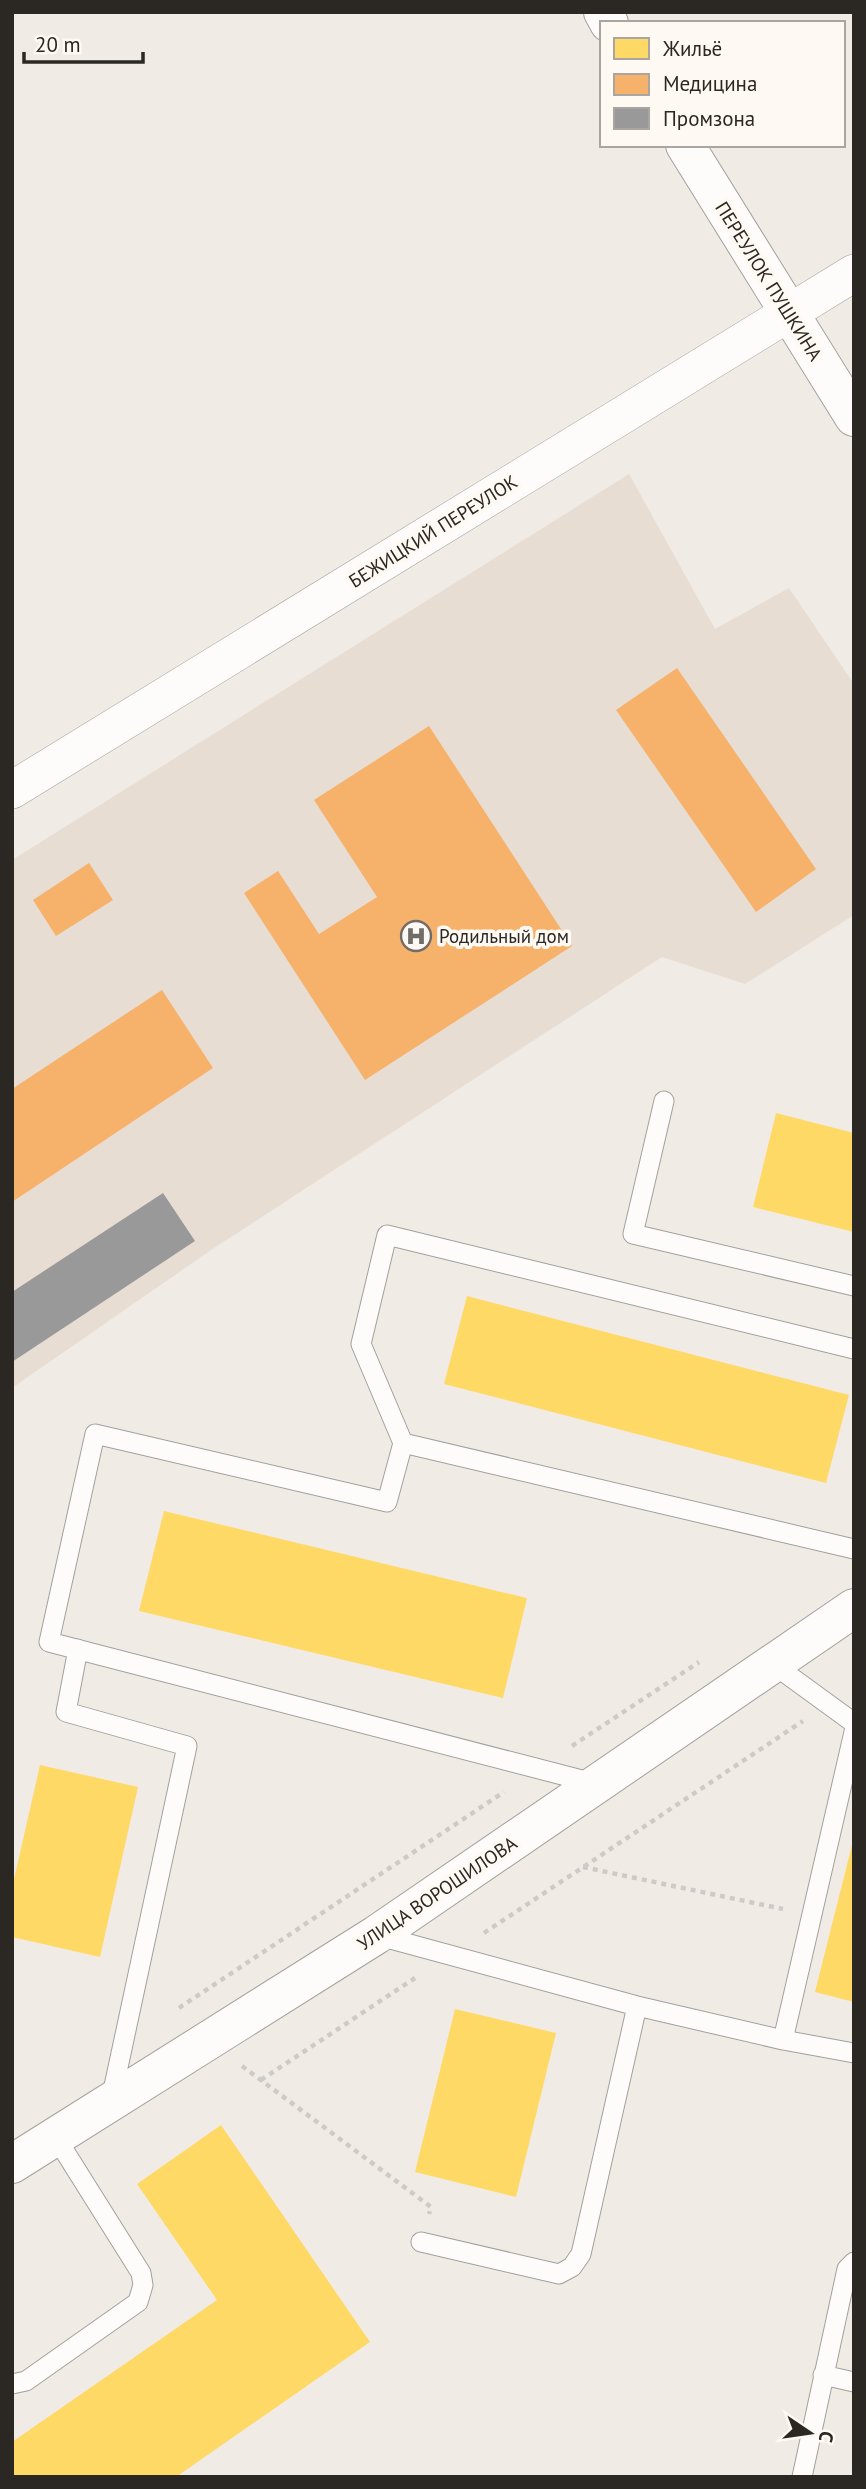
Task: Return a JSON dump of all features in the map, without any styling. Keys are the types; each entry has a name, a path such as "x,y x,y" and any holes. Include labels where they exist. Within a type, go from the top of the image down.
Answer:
{"street":[{"name":"ПЕРЕУЛОК ПУШКИНА","path":"686,147 854,417"},
{"name":"БЕЖИЦКИЙ ПЕРЕУЛОК","path":"12,790 854,273"},
{"name":"УЛИЦА ВОРОШИЛОВА","path":"12,2164 376,1935 854,1608"}],"lane":[{"path":"664,1101 633,1234 854,1286"},
{"path":"598,1784 49,1642 95,1434 387,1502 403,1443 361,1344 387,1234 854,1349"},
{"path":"403,1443 854,1549"},
{"path":"78,1649 66,1712 187,1746 111,2100"},
{"path":"773,1664 854,1723"},
{"path":"783,2040 854,1732"},
{"path":"376,1935 637,2006 783,2040 854,2053"},
{"path":"421,2242 559,2274 572,2267 581,2254 637,2006"},
{"path":"12,2385 26,2381 138,2302 144,2286 141,2273 55,2136"},
{"path":"802,2477 847,2269 854,2262"},
{"path":"823,2375 854,2382"}],"path":[{"path":"122,2046 708,1656"},
{"path":"261,2080 829,1704"},
{"path":"583,1867 811,1916"},
{"path":"208,2040 431,2207 421,2242"}],"shaded area":[{"name":"Родильный дом","path":"629,474 715,629 789,588 854,684 854,915 745,984 662,957 211,1250 12,1388 12,860"}],"building: Жильё":[{"path":"776,1113 854,1133 854,1232 753,1207"},
{"path":"467,1296 849,1395 826,1483 444,1384"},
{"path":"164,1511 527,1598 503,1698 139,1611"},
{"path":"40,1765 138,1787 100,1957 12,1937 12,1888"},
{"path":"854,1837 854,2002 815,1992"},
{"path":"455,2009 556,2033 516,2197 415,2172"},
{"path":"221,2125 370,2342 176,2477 12,2477 12,2442 217,2300 137,2184"}],"building: Медицина":[{"path":"677,668 816,869 756,912 616,710"},
{"path":"429,726 572,946 365,1080 244,893 278,871 319,934 377,897 314,800"},
{"path":"89,863 113,900 56,936 33,900"},
{"path":"162,990 213,1068 12,1202 12,1089"}],"building: Промзона":[{"path":"163,1193 195,1241 12,1362 12,1292"}],"place":[{"name":"Родильный дом","path":"416,936"}]}
